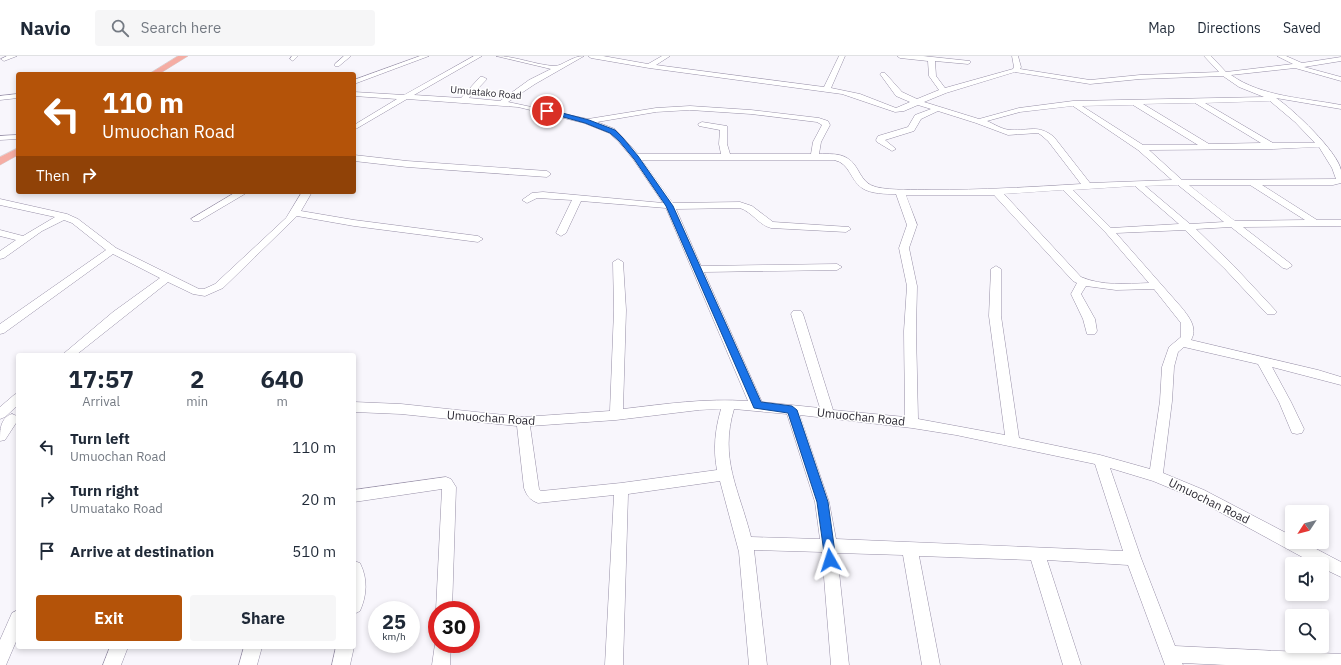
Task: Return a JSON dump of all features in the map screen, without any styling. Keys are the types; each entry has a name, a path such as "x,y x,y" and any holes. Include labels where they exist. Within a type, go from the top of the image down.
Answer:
{"main road":[{"path":"156,72 184,56"},
{"path":"165,72 192,56"},
{"path":"0,162 16,152"},
{"path":"0,167 16,158"}],"street":[{"path":"4,59 14,56"},
{"path":"337,65 348,56"},
{"path":"356,81 426,56"},
{"path":"356,127 430,82 479,56"},
{"path":"499,56 556,68"},
{"path":"502,103 556,68 581,56"},
{"path":"591,56 649,66 850,94 895,110 901,109 943,91 1015,70 1090,82 1140,77 1224,74 1298,66 1341,59"},
{"path":"649,66 667,56"},
{"path":"827,90 842,56"},
{"path":"900,56 968,62"},
{"path":"1015,56 1018,67 1015,70"},
{"path":"636,157 834,157 843,159 848,163 860,182 866,187 876,190 958,194 1136,183 1180,182 1254,184 1339,181 1340,177 1328,154 1297,118 1263,93 1237,82 1224,74 1207,56"},
{"path":"1280,56 1298,66 1341,79"},
{"path":"932,59 930,71 932,77 943,91"},
{"path":"883,74 899,94 911,100 978,121 1008,133 1032,131 1044,133 1049,136 1087,186"},
{"path":"463,100 483,79"},
{"path":"1263,93 1341,107"},
{"name":"Umuatako Road","path":"356,94 502,103 534,108 585,121 612,132 621,139 636,157 670,206 757,406"},
{"path":"0,98 16,96"},
{"path":"978,121 1019,110 1073,103 1272,99"},
{"path":"1196,100 1273,147"},
{"path":"1134,102 1209,148"},
{"path":"1073,103 1141,148 1180,182 1286,266"},
{"path":"585,121 656,110 683,108 751,112 819,120 826,125 817,142 815,156"},
{"path":"892,149 880,140 881,138 908,131 911,129 918,117 936,109"},
{"path":"702,124 724,128 723,144 726,157"},
{"path":"0,138 16,137"},
{"path":"1141,148 1273,147 1320,145"},
{"path":"356,158 547,174"},
{"path":"1136,183 1187,226 1229,267 1271,312"},
{"path":"1254,184 1315,223"},
{"path":"1065,187 1109,231 1178,310 1187,323 1187,338 1173,350 1168,367 1166,402 1156,476"},
{"path":"900,192 912,225 904,248 912,286 910,332 912,423"},
{"path":"997,192 1072,273 1083,282 1098,286 1157,286"},
{"path":"196,219 240,194"},
{"path":"0,202 64,216 75,220 112,250 166,278 197,292 205,293 212,291 295,213 306,194"},
{"path":"527,200 535,196 543,195 670,206 740,205 749,208 770,225 846,229"},
{"path":"561,233 578,198"},
{"path":"295,213 354,223 478,239"},
{"path":"0,256 23,239 64,216"},
{"path":"1109,231 1234,224 1341,224"},
{"path":"0,233 23,239"},
{"path":"0,330 112,250"},
{"path":"616,415 620,310 618,262"},
{"path":"697,269 837,267"},
{"path":"996,269 995,316 1013,442"},
{"path":"70,353 166,278"},
{"path":"1083,282 1076,294 1089,319 1091,331"},
{"path":"797,314 828,414"},
{"path":"1181,342 1318,374 1341,381"},
{"path":"1262,361 1286,402 1297,429"},
{"path":"0,436 7,418 16,402"},
{"path":"729,404 721,426 720,448 724,475 745,543 749,566 758,665"},
{"name":"Umuochan Road","path":"356,407 401,409 523,422 616,415 699,405 729,404 912,423 1100,460 1156,476 1199,494 1341,570"},
{"path":"792,410 822,502 829,546 840,665"},
{"path":"523,422 532,494 538,496 621,489 724,475"},
{"path":"1100,460 1133,558 1172,660 1341,662"},
{"path":"356,496 446,483 448,488 444,601"},
{"path":"614,665 621,489"},
{"path":"745,543 910,548 1133,558"},
{"path":"910,548 931,665"},
{"path":"1037,553 1072,665"},
{"path":"356,571 358,574 359,583 356,597"},
{"path":"0,659 16,623"},
{"path":"112,665 118,649"},
{"path":"248,665 252,649"},
{"path":"341,665 345,649"},
{"path":"441,665 442,653"}],"route":[{"path":"547,111 587,121 612,132 621,139 636,157 670,206 757,406 792,410 822,502 830,560"}]}
